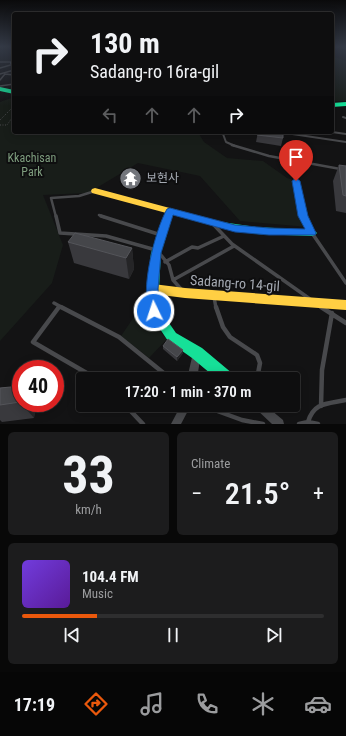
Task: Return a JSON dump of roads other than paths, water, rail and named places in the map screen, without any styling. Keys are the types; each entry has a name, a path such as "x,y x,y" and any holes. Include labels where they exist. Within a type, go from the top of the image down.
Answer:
{"street":[{"path":"0,88 12,91"},
{"path":"334,105 346,104"},
{"path":"95,191 235,228 269,232 312,233"},
{"path":"170,211 157,251 153,289 154,311 172,337 197,353 220,372"},
{"name":"Sadang-ro 14-gil","path":"153,289 185,293 346,305"},
{"path":"193,372 197,353"},
{"path":"176,424 182,412"},
{"path":"266,412 279,424"}],"lane":[{"path":"1,78 12,71"},
{"path":"0,74 12,75"},
{"path":"0,88 12,85"},
{"path":"334,132 346,134"},
{"path":"223,134 226,142 234,146 296,162 346,170"},
{"path":"292,134 346,142"},
{"path":"296,162 294,175 303,216 312,233 346,283"},
{"path":"95,191 88,196 61,196 51,198 60,233 106,236 157,251 169,265 173,280 185,293"},
{"path":"99,215 162,235"},
{"path":"211,222 234,246 315,303"},
{"path":"165,262 192,247 198,248 224,236"},
{"path":"173,280 234,246"},
{"path":"214,295 217,312 224,330 235,341 248,347 258,356 260,360 258,372"},
{"path":"54,303 119,337 162,372"},
{"name":"Sadang-ro 14-gil","path":"315,303 346,323"},
{"path":"59,306 33,342 85,372"},
{"path":"321,406 322,370 332,313"},
{"path":"308,422 311,412 321,406 346,400"},
{"path":"132,412 143,424"},
{"path":"219,412 236,418 262,424"},
{"path":"299,424 308,422 318,424"}],"place":[{"name":"보현사","path":"130,178"}],"park label":[{"name":"Kkachisan Park","path":"32,165"}]}
